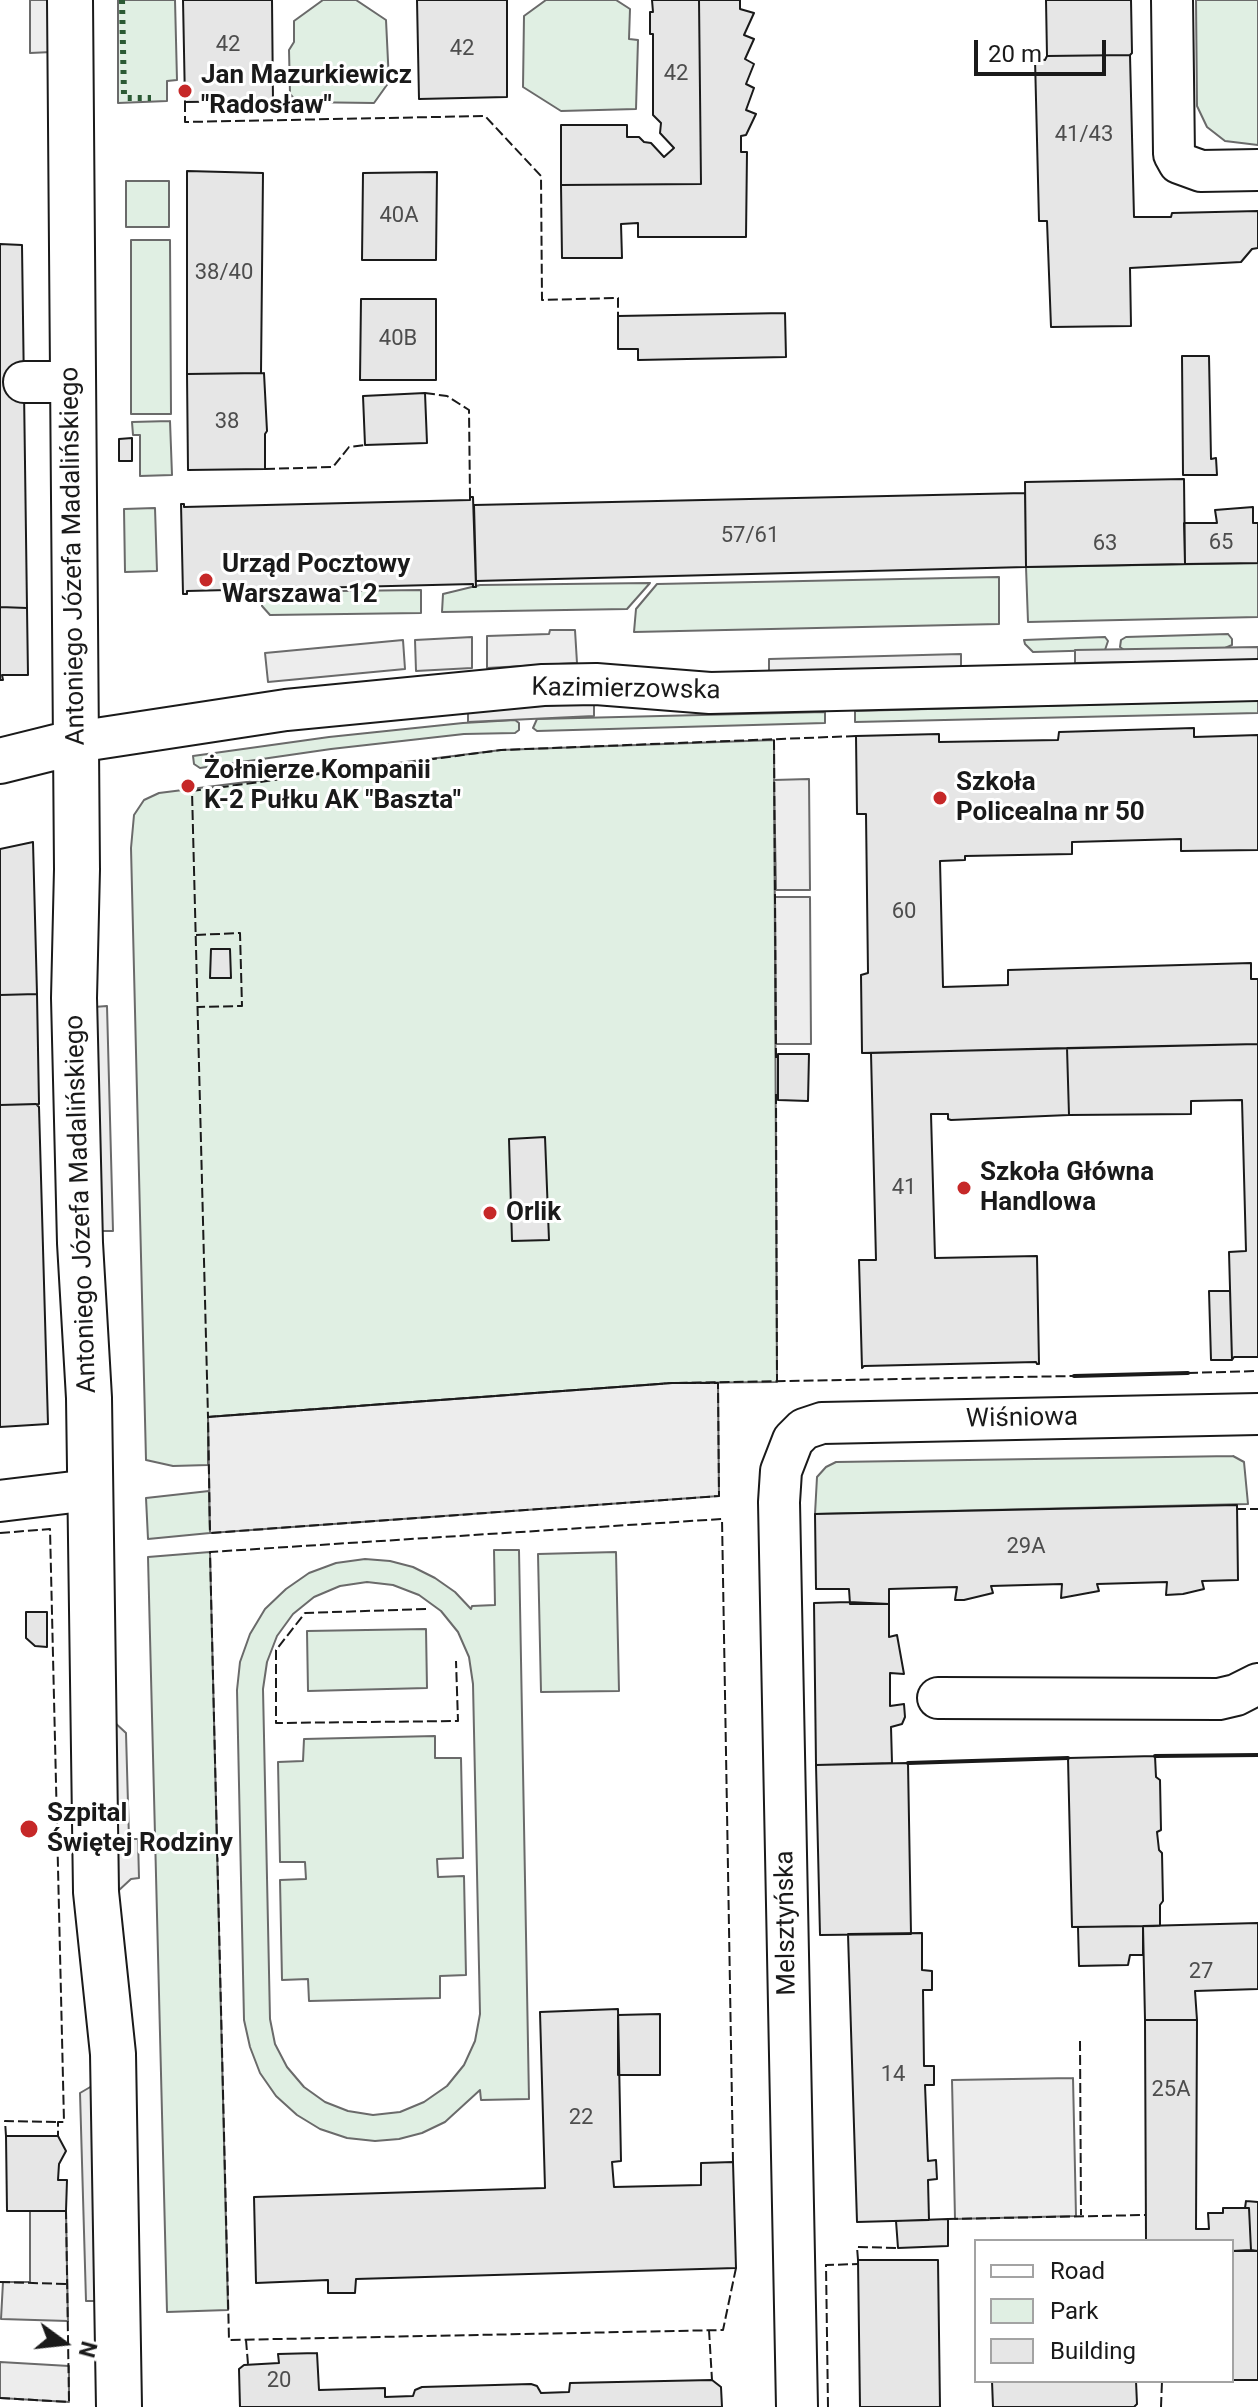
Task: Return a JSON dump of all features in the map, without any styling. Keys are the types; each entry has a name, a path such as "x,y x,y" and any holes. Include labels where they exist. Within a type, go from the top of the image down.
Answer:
{"street":[{"name":"Antoniego Józefa Madalińskiego","path":"70,0 76,742 74,998 80,1243 89,1398 96,1892 113,2054 119,2407"},
{"path":"1172,0 1174,154 1179,163 1201,171 1258,170"},
{"path":"24,382 72,382"},
{"name":"Kazimierzowska","path":"0,761 76,742 286,710 543,685 596,684 710,693 1258,680"},
{"name":"Wiśniowa","path":"807,1432 1258,1414"},
{"name":"Melsztyńska","path":"797,2407 779,1502 781,1471 807,1432"},
{"path":"0,1501 90,1490"},
{"path":"938,1698 1219,1699 1258,1684"}],"green space":[{"path":"118,0 175,0 177,80 167,81 167,101 118,103"},
{"path":"323,0 356,0 386,20 389,82 374,103 297,102 290,94 289,50 294,42 294,21"},
{"path":"546,0 616,0 630,9 629,39 638,40 636,109 561,111 523,87 524,16"},
{"path":"1196,0 1258,0 1258,145 1225,141 1207,127 1197,106"},
{"path":"126,181 169,181 169,227 126,227"},
{"path":"131,240 170,240 171,414 131,414"},
{"path":"170,421 172,475 140,476 140,435 133,435 132,422"},
{"path":"155,508 157,571 125,572 124,509"},
{"path":"1258,563 1258,617 1028,622 1026,567"},
{"path":"999,577 999,624 634,632 636,609 657,584"},
{"path":"650,583 627,609 442,612 443,594 480,585"},
{"path":"421,590 421,613 270,615 262,606 262,592"},
{"path":"1228,634 1232,645 1225,648 1124,650 1120,647 1121,640 1126,637"},
{"path":"1105,637 1108,641 1105,650 1033,652 1024,640"},
{"path":"1258,700 1258,713 855,722 855,711"},
{"path":"825,712 825,723 537,731 533,728 537,719"},
{"path":"515,720 519,723 519,730 515,733 464,734 200,768 194,764 193,756 329,737"},
{"name":"Orlik","path":"774,740 777,1382 672,1383 208,1417 208,1465 173,1466 146,1460 131,848 134,815 144,800 159,793 501,750"},
{"path":"1233,1456 1244,1462 1248,1504 815,1514 817,1477 836,1462"},
{"path":"209,1491 210,1533 148,1539 146,1498"},
{"path":"494,1550 519,1550 529,2099 481,2100 480,2090 445,2122 422,2133 375,2141 347,2138 320,2129 297,2115 276,2096 260,2073 250,2047 244,2020 237,1690 240,1662 250,1634 265,1609 309,1573 336,1563 365,1559 413,1567 455,1592 471,1609 472,1606 495,1605","holes":["367,1582 393,1585 419,1595 441,1611 458,1632 469,1657 473,1684 480,2014 475,2041 464,2065 447,2086 424,2102 400,2112 373,2115 348,2111 325,2102 304,2087 287,2067 275,2044 270,2019 263,1689 267,1662 277,1636 293,1614 314,1597 340,1586"]},
{"path":"210,1552 228,2310 167,2312 148,1557"},
{"path":"616,1552 619,1691 541,1692 538,1554"},
{"path":"426,1629 427,1688 308,1691 307,1631"},
{"path":"435,1736 435,1758 461,1758 463,1858 437,1859 438,1877 464,1876 466,1975 440,1976 440,1998 309,2001 308,1979 282,1980 280,1880 306,1879 305,1862 280,1862 278,1762 303,1761 304,1739"}],"shaded area":[{"path":"30,0 51,0 52,52 30,53"},
{"path":"550,630 575,630 577,663 487,668 487,636 549,634"},
{"path":"472,637 472,668 416,671 415,640"},
{"path":"403,640 405,669 268,682 265,653"},
{"path":"1258,647 1258,660 1075,663 1075,650"},
{"path":"961,654 961,667 769,672 769,659"},
{"path":"594,703 594,716 468,722 468,710"},
{"path":"809,779 810,890 776,890 774,780"},
{"path":"775,897 810,897 811,1044 776,1044"},
{"path":"107,1006 113,1231 100,1231 94,1007"},
{"path":"672,1383 718,1383 719,1496 210,1533 208,1417"},
{"path":"112,1720 126,1733 129,1839 138,1839 139,1878 131,1879 117,1892"},
{"path":"1073,2078 1076,2216 955,2219 952,2080"},
{"path":"92,2086 98,2301 86,2301 80,2093"},
{"path":"30,2211 66,2211 68,2321 1,2319 3,2282 30,2282"},
{"path":"0,2362 69,2366 69,2402 0,2398"}],"building":[{"path":"183,0 272,0 273,101 185,102"},
{"path":"417,0 507,0 507,97 419,99"},
{"path":"652,0 699,0 701,184 561,185 561,125 627,125 627,137 639,137 651,143 664,157 674,148 660,133 661,123 653,115"},
{"path":"699,0 740,0 740,9 754,13 744,35 754,39 745,59 754,64 746,84 754,88 746,110 756,114 746,135 741,136 741,152 747,152 746,237 638,237 638,223 621,224 622,258 562,258 561,185 701,184"},
{"path":"1046,0 1131,0 1132,53 1047,56"},
{"path":"1130,55 1134,217 1258,211 1258,248 1252,249 1241,262 1130,268 1131,326 1051,327 1047,221 1039,221 1035,59 1045,60 1047,56"},
{"path":"187,171 263,173 261,373 187,374"},
{"path":"437,172 436,260 362,260 363,173"},
{"path":"0,244 22,245 27,608 0,607"},
{"path":"361,299 436,299 436,380 360,380"},
{"path":"785,313 786,357 638,360 638,349 618,349 618,316"},
{"path":"1182,356 1209,356 1211,459 1216,458 1217,475 1183,475"},
{"path":"264,373 265,469 188,470 187,374"},
{"path":"425,393 427,443 365,445 363,396"},
{"path":"132,438 132,461 119,461 119,439"},
{"path":"1184,479 1185,564 1026,567 1025,482"},
{"path":"1025,493 1026,567 476,581 474,505"},
{"path":"473,497 476,587 473,584 187,591 183,594 181,504 184,507 470,500"},
{"path":"1253,507 1253,523 1258,523 1258,563 1185,564 1184,523 1217,523 1215,510"},
{"path":"0,607 27,608 28,675 2,675 3,680 0,680"},
{"path":"1194,728 1194,737 1258,735 1258,850 1181,851 1181,839 1072,842 1072,854 965,856 965,860 940,861 943,987 1008,985 1008,970 1251,963 1251,979 1258,979 1258,1044 862,1053 861,975 868,973 866,814 857,814 856,736 939,734 939,742 1058,740 1059,732"},
{"path":"33,842 37,994 0,995 0,849"},
{"path":"211,949 230,949 231,978 210,978"},
{"path":"37,994 39,1104 0,1105 0,995"},
{"path":"1258,1044 1258,1357 1234,1357 1232,1360 1229,1252 1246,1251 1242,1100 1191,1101 1191,1114 1069,1115 1067,1048"},
{"path":"1067,1048 1069,1115 951,1120 948,1114 931,1114 935,1258 1037,1256 1039,1364 862,1368 859,1260 876,1260 871,1053"},
{"path":"778,1054 809,1054 808,1101 778,1100"},
{"path":"36,1104 39,1107 48,1424 0,1427 0,1105"},
{"path":"545,1137 549,1240 512,1241 509,1139"},
{"path":"1209,1291 1230,1291 1232,1360 1211,1360"},
{"path":"1237,1505 1238,1580 1202,1581 1204,1589 1183,1594 1166,1595 1167,1582 1097,1584 1099,1591 1061,1598 1062,1584 991,1586 993,1593 964,1600 955,1600 957,1587 889,1589 889,1604 850,1604 849,1589 816,1589 815,1514"},
{"path":"814,1603 889,1604 889,1637 897,1635 904,1674 890,1673 890,1706 904,1704 905,1717 902,1724 891,1727 892,1763 816,1765"},
{"path":"26,1612 47,1612 47,1647 35,1646 26,1638"},
{"path":"1155,1756 1156,1777 1160,1780 1161,1830 1157,1832 1162,1853 1163,1901 1160,1905 1160,1926 1072,1927 1068,1758"},
{"path":"908,1763 911,1934 820,1935 816,1765"},
{"path":"1258,1923 1258,1989 1195,1991 1197,2020 1145,2020 1143,1926"},
{"path":"1143,1926 1143,1955 1130,1955 1128,1965 1079,1966 1078,1927"},
{"path":"922,1933 922,1970 932,1971 932,1990 923,1990 924,2066 934,2066 934,2085 925,2085 928,2161 936,2160 937,2179 928,2180 929,2220 857,2222 848,1934"},
{"path":"618,2009 621,2161 612,2162 614,2187 701,2185 701,2163 733,2162 736,2268 356,2279 355,2293 328,2293 328,2280 256,2283 254,2197 545,2188 540,2012"},
{"path":"660,2014 660,2075 618,2075 618,2015"},
{"path":"1145,2020 1197,2020 1196,2229 1209,2229 1208,2213 1223,2213 1223,2208 1249,2208 1251,2250 1234,2251 1234,2239 1146,2239"},
{"path":"6,2136 58,2136 66,2151 59,2164 58,2180 67,2180 66,2211 7,2211"},
{"path":"1246,2201 1258,2202 1258,2251 1251,2250"},
{"path":"948,2219 948,2246 898,2248 896,2221"},
{"path":"1234,2251 1258,2251 1258,2380 1234,2380"},
{"path":"858,2260 938,2260 940,2407 860,2407"},
{"path":"317,2353 319,2390 385,2388 385,2397 413,2396 415,2390 422,2387 531,2384 537,2386 541,2393 569,2392 570,2383 712,2380 721,2387 722,2407 240,2407 239,2369 244,2365 279,2363 278,2354"},
{"path":"992,2383 1136,2383 1137,2404 1134,2407 993,2407"}],"hedge":[{"path":"122,0 124,95 127,98 151,98"}],"fence":[{"path":"185,102 185,122 485,116 541,176 542,300 618,298 618,316"},
{"path":"425,393 447,396 469,410 470,497"},
{"path":"265,469 333,467 349,447 365,445"},
{"path":"856,736 501,750 192,791 208,1417 672,1383 1074,1376"},
{"path":"774,740 776,1058"},
{"path":"196,935 240,933 242,1006 198,1007"},
{"path":"776,1094 777,1382"},
{"path":"1188,1373 1258,1371"},
{"path":"672,1383 718,1383 719,1496 210,1533 208,1417 672,1383"},
{"path":"1236,1509 1258,1509"},
{"path":"733,2162 722,1519 210,1552 229,2340 723,2330 736,2268"},
{"path":"0,1533 50,1529 64,2122 58,2122 58,2136"},
{"path":"426,1609 305,1613 276,1650 276,1723 458,1721 456,1661"},
{"path":"1080,2041 1081,2215"},
{"path":"6,2136 5,2121 58,2122"},
{"path":"0,2398 69,2402 66,2211"},
{"path":"948,2219 1146,2215"},
{"path":"858,2260 857,2247 898,2248"},
{"path":"828,2407 826,2265 858,2264"},
{"path":"0,2282 67,2284"},
{"path":"709,2330 712,2380"},
{"path":"246,2340 248,2364"},
{"path":"1161,2407 1162,2383"}],"wall":[{"path":"1074,1376 1188,1373"},
{"path":"1155,1756 1258,1755"},
{"path":"908,1763 1068,1758"}],"place":[{"name":"Jan Mazurkiewicz \"Radosław\"","path":"185,91"},
{"name":"Urząd Pocztowy Warszawa 12","path":"206,580"},
{"name":"Żołnierze Kompanii K-2 Pułku AK \"Baszta\"","path":"188,786"},
{"name":"Szkoła Policealna nr 50","path":"940,798"},
{"name":"Szkoła Główna Handlowa","path":"964,1188"},
{"name":"Orlik","path":"490,1213"},
{"name":"Szpital Świętej Rodziny","path":"29,1829"}]}
